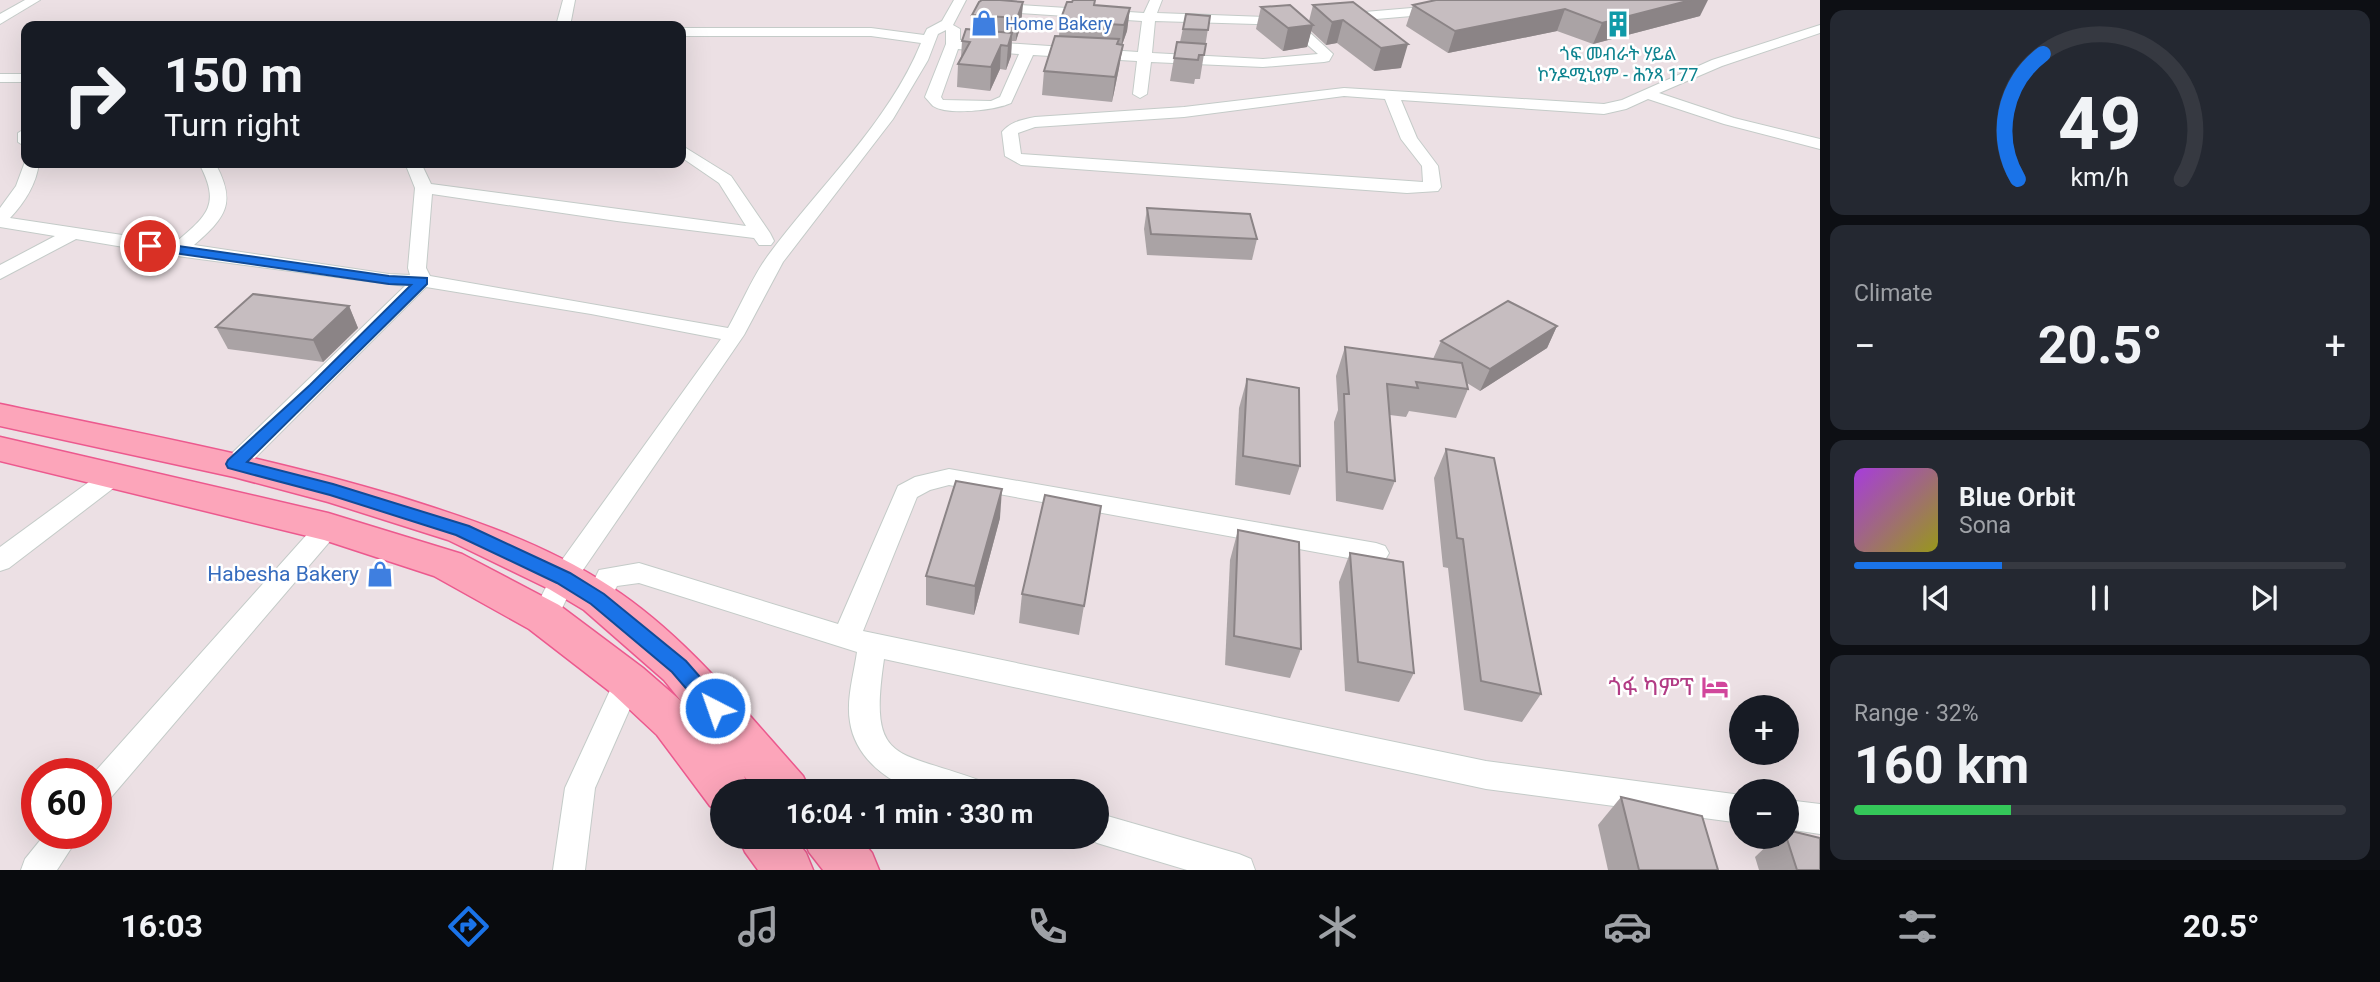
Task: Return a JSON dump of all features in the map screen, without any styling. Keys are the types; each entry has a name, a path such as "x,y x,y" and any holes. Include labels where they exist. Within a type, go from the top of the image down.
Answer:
{"main road":[{"path":"0,415 234,464 333,490 462,530 563,578 597,599 679,667 776,779"},
{"path":"0,449 116,474 328,527 448,565 544,617 628,681 673,721 718,779"},
{"path":"772,849 788,870"},
{"path":"836,849 855,870"}],"street":[{"path":"0,20 34,0"},
{"path":"564,21 569,0"},
{"path":"1140,94 1149,17 1156,0"},
{"path":"544,617 563,578 734,335 774,261 885,119 921,60 932,32 947,24 960,2 1149,17 1289,21 1435,10 1491,0"},
{"path":"953,44 1028,51 1263,63 1324,58 1326,54 1289,21"},
{"path":"947,24 955,30 953,44 933,97 938,103 993,106 1000,104 1006,100 1028,51"},
{"path":"1391,95 1409,139 1430,166 1432,187 1407,188 1021,160 1013,156 1010,132 1017,126 1035,122 1184,112 1318,94 1344,92 1391,95 1604,109 1624,107 1647,94 1747,53 1820,29"},
{"path":"688,32 871,32 928,40"},
{"path":"0,78 21,78"},
{"path":"1647,94 1729,121 1820,145"},
{"path":"686,153 725,180 761,233 774,261"},
{"path":"0,220 15,203 29,177 30,168"},
{"path":"177,250 215,216 222,197 210,168"},
{"path":"415,168 424,188 417,268 422,281"},
{"path":"424,188 617,216 761,233"},
{"path":"0,220 177,250 389,280 422,281 591,308 734,335"},
{"path":"0,273 71,233"},
{"path":"234,464 316,388 422,281"},
{"path":"0,561 116,474"},
{"path":"929,779 901,771 875,749 863,723 859,641 908,492 923,483 949,477 1376,552"},
{"path":"112,774 328,527"},
{"path":"597,599 608,577 639,573 859,641 1486,775 1729,807"},
{"path":"569,870 580,788 628,681"},
{"path":"1799,816 1820,819"},
{"path":"1109,832 1239,870"},
{"path":"37,870 53,849"}],"building":[{"path":"982,0 1023,2 1017,18 972,15"},
{"path":"1095,0 1094,5 1130,8 1124,25 1060,21 1067,2"},
{"path":"1436,0 1691,0 1602,23 1565,9 1455,31 1413,5"},
{"path":"1353,2 1408,44 1381,48 1343,20 1332,22 1313,5"},
{"path":"1290,5 1313,25 1288,28 1261,7"},
{"path":"1186,14 1210,16 1208,30 1183,29"},
{"path":"966,29 1012,33 1008,46 1001,45 991,67 958,64 970,42 962,41"},
{"path":"1055,36 1119,39 1117,44 1123,45 1115,77 1044,71"},
{"path":"1177,42 1206,44 1204,55 1199,55 1198,60 1174,58"},
{"path":"1147,208 1250,214 1257,239 1151,234"},
{"path":"253,294 349,306 313,340 216,327"},
{"path":"1508,301 1557,326 1490,369 1441,341"},
{"path":"1345,347 1462,363 1468,389 1416,382 1418,388 1387,384 1395,481 1347,472 1344,394 1349,394"},
{"path":"1247,379 1299,388 1300,466 1243,456"},
{"path":"1446,449 1494,458 1541,694 1481,681 1463,539 1457,538"},
{"path":"956,481 1002,489 975,586 926,576"},
{"path":"1045,495 1101,506 1084,606 1022,594"},
{"path":"1238,530 1299,542 1301,649 1234,636"},
{"path":"1350,553 1403,562 1414,673 1358,662"},
{"path":"1621,797 1702,816 1718,870 1639,870"},
{"path":"1799,833 1820,838 1820,870 1797,870 1790,849 1799,849"}],"place":[{"name":"Home Bakery","path":"984,23"},
{"name":"ጎፍ መብራት ሃይል ኮንዶሚኒየም - ሕንጻ 177","path":"1618,24"},
{"name":"Habesha Bakery","path":"380,574"},
{"name":"ጎፋ ካምፕ","path":"1715,687"}],"route":[{"path":"150,246 389,280 422,281 316,388 234,464 333,490 462,530 563,578 597,599 679,667 715,708"}]}
